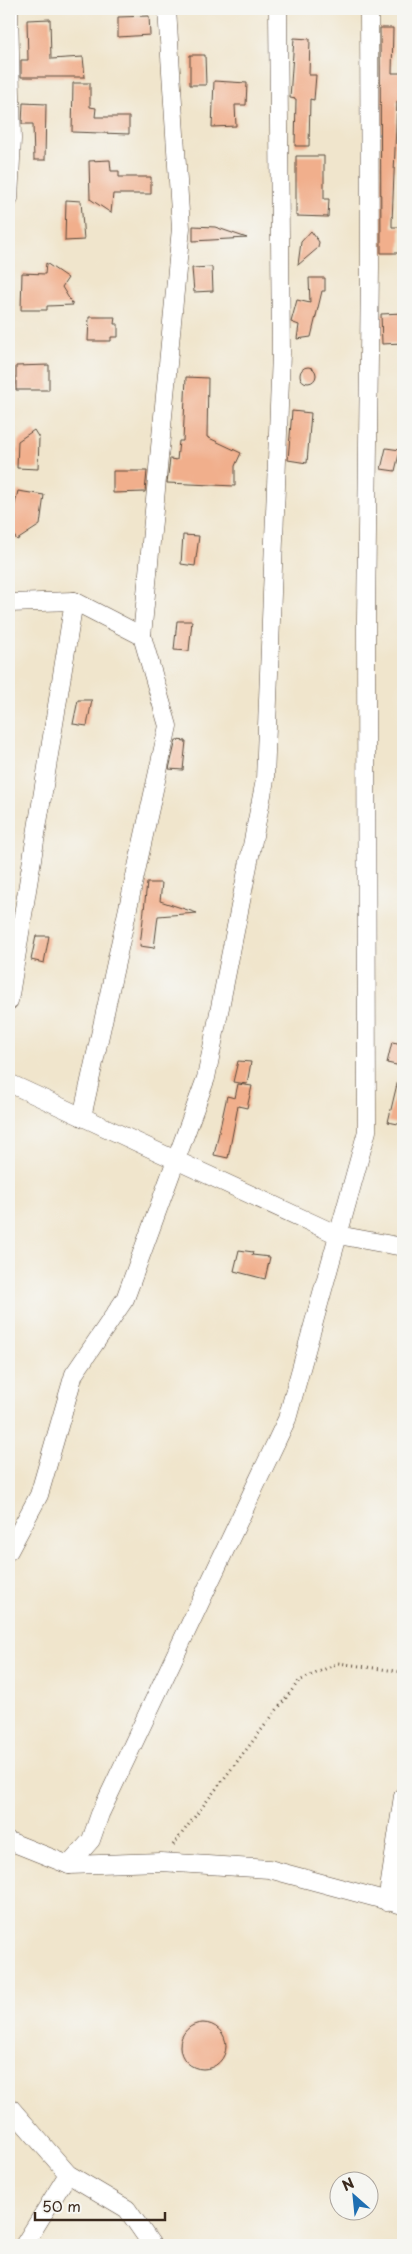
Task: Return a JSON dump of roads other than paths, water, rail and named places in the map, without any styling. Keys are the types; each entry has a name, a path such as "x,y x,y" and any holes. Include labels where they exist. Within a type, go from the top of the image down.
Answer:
{"street":[{"path":"9,9 12,139 9,199"},
{"path":"82,1117 168,726 142,636 180,228 167,9"},
{"path":"9,1551 39,1495 74,1374 125,1299 206,1078 265,780 281,346 278,9"},
{"path":"69,1865 90,1840 104,1805 287,1420 367,1130 366,620 370,267 369,9"},
{"path":"9,603 74,601 142,636"},
{"path":"9,1001 74,601"},
{"path":"9,1083 338,1235 403,1247"},
{"path":"9,1841 69,1865 160,1862 269,1869 395,1904 403,1796"},
{"path":"9,2106 68,2174 127,2209 144,2231 150,2244"},
{"path":"24,2245 68,2174"}]}
